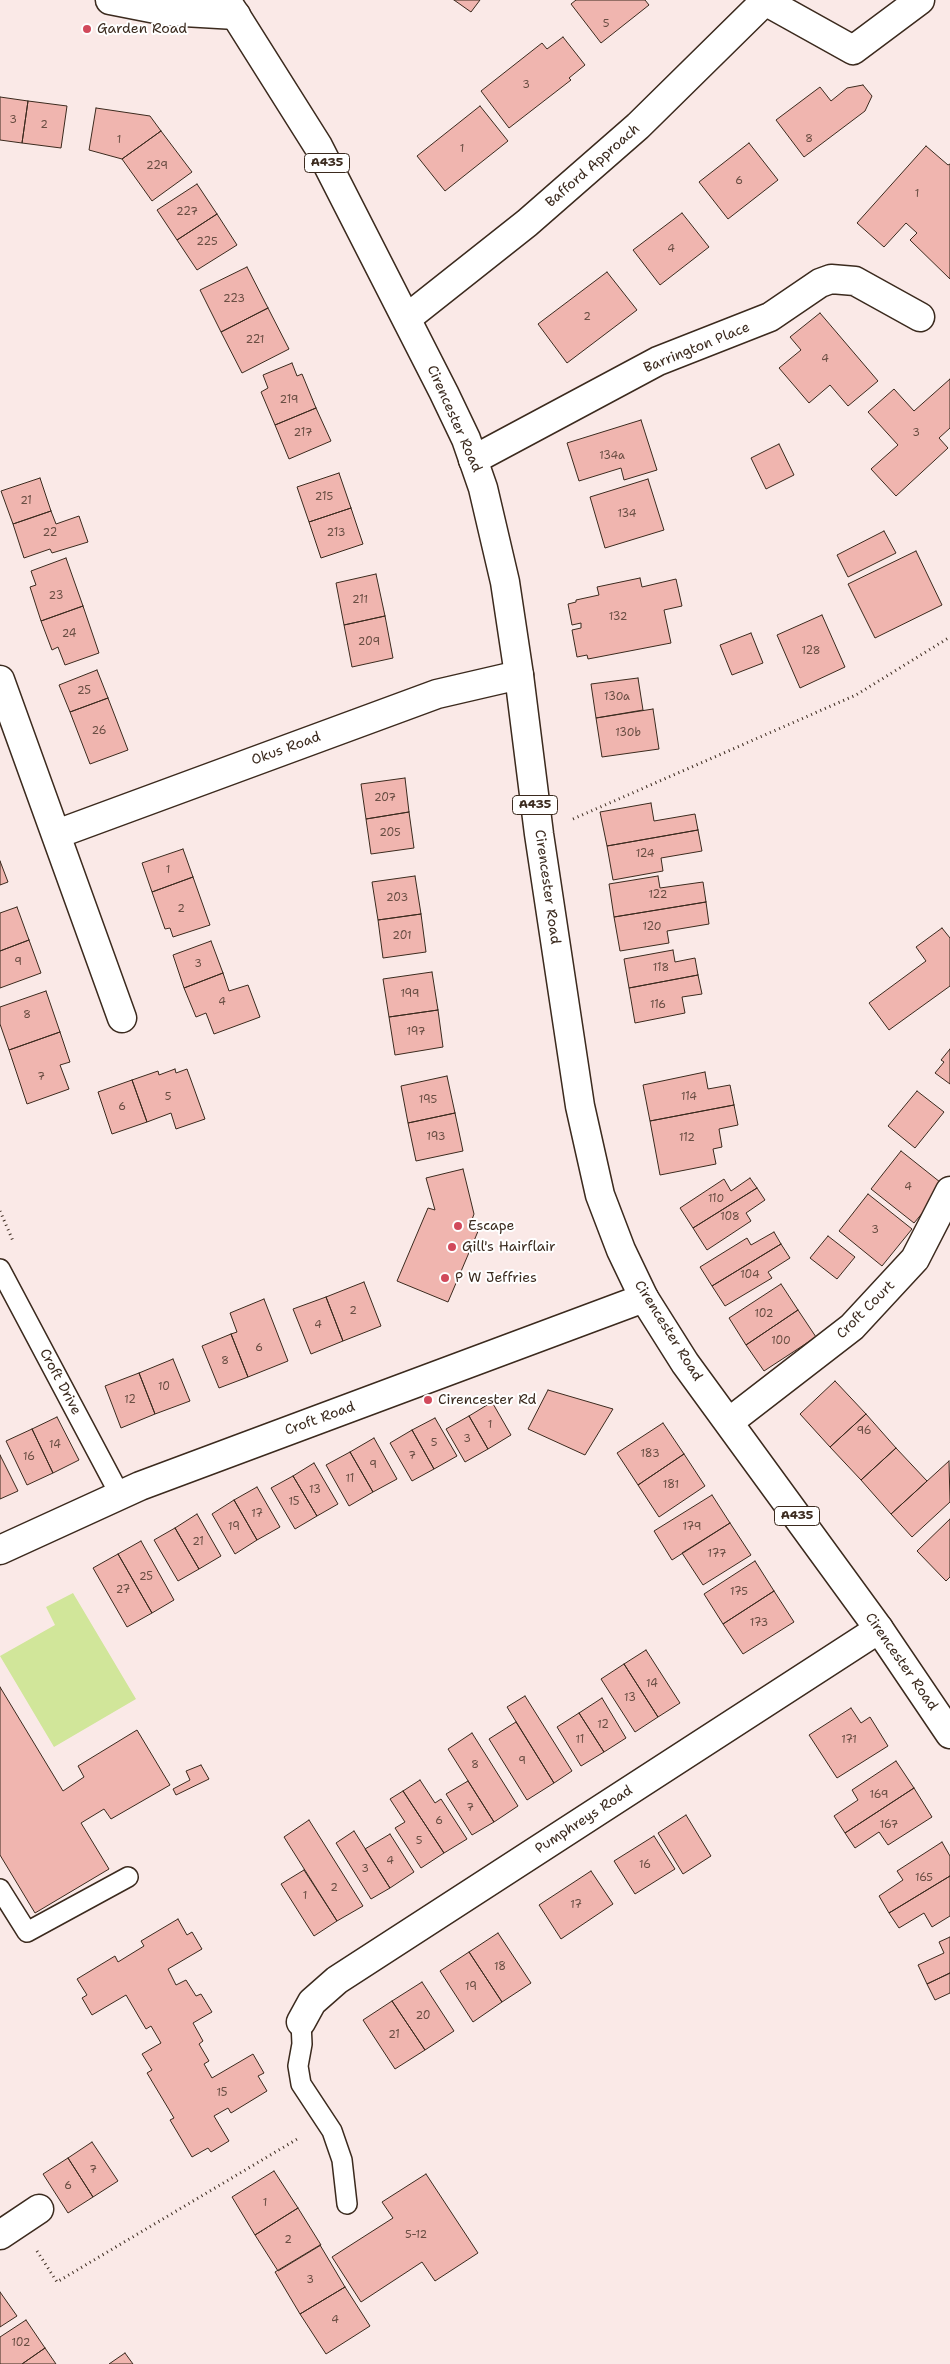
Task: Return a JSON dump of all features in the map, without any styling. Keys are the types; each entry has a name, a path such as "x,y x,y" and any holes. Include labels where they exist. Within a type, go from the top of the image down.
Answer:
{"street":[{"path":"110,0 166,10 231,7"},
{"path":"766,0 853,50 920,0"},
{"name":"Bafford Approach","path":"407,318 527,222 638,126 766,0"},
{"name":"Cirencester Road","path":"231,7 318,146 407,318 466,439 483,488 504,582 519,675 539,834 575,1078 600,1195 621,1250 644,1298 685,1363 879,1629 950,1734"},
{"name":"Barrington Place","path":"473,460 658,361 770,317 820,283 831,279 855,280 920,317"},
{"name":"Okus Road","path":"57,834 437,694 519,675"},
{"path":"0,680 122,1018"},
{"name":"Croft Court","path":"729,1422 852,1327 914,1259 950,1191"},
{"name":"Croft Road","path":"0,1550 120,1495 644,1298"},
{"name":"Pumphreys Road","path":"301,2022 312,2002 337,1980 879,1629"},
{"path":"0,2235 39,2209"}],"lane":[{"name":"Croft Drive","path":"0,1268 120,1495"},
{"path":"0,1889 27,1932 128,1877"},
{"path":"301,2022 302,2044 298,2066 301,2084 332,2131 342,2160 347,2204"}],"path":[{"path":"539,834 856,696 950,637"},
{"path":"32,2244 57,2282 325,2122"}],"green space":[{"path":"73,1593 136,1699 54,1747 0,1656 55,1625 46,1607"}],"building":[{"path":"454,0 480,0 471,12"},
{"path":"576,0 645,0 649,5 601,43 571,4"},
{"path":"563,37 585,65 569,78 571,80 509,128 481,91 542,43 547,49"},
{"path":"863,85 872,96 865,111 804,157 776,120 820,87 831,101 847,88"},
{"path":"0,97 28,101 22,143 0,140"},
{"path":"28,101 67,106 61,148 22,143"},
{"path":"480,106 508,141 445,191 417,156"},
{"path":"96,108 150,116 161,131 122,159 89,150"},
{"path":"161,131 192,172 152,201 122,159"},
{"path":"749,143 778,180 728,219 699,182"},
{"path":"926,146 948,165 950,164 950,279 910,240 917,233 906,223 884,247 857,223"},
{"path":"197,184 217,214 177,240 157,210"},
{"path":"682,213 709,247 660,285 633,250"},
{"path":"217,214 237,245 197,270 177,240"},
{"path":"247,267 268,308 221,332 200,290"},
{"path":"607,272 637,310 567,363 538,324"},
{"path":"268,308 289,349 242,373 221,332"},
{"path":"820,313 878,381 848,406 830,385 809,403 779,368 801,350 790,337"},
{"path":"292,363 297,376 302,374 316,408 275,425 261,392 268,388 263,375"},
{"path":"950,379 950,428 939,438 948,448 896,496 871,469 898,445 868,412 894,389 914,411"},
{"path":"316,408 331,441 289,459 275,425"},
{"path":"641,420 657,470 624,480 621,468 579,481 567,443"},
{"path":"779,444 794,475 766,489 751,458"},
{"path":"339,473 351,508 309,522 297,487"},
{"path":"40,478 51,511 13,524 1,491"},
{"path":"648,479 664,530 605,548 590,497"},
{"path":"351,508 363,544 321,558 309,522"},
{"path":"51,511 56,524 79,516 88,542 52,553 50,549 24,558 13,524"},
{"path":"884,531 896,553 848,577 837,555"},
{"path":"916,551 942,605 875,638 848,584"},
{"path":"66,558 83,606 41,621 30,587 36,585 31,571"},
{"path":"376,574 385,616 344,625 336,583"},
{"path":"640,578 642,587 676,579 682,606 664,610 671,643 588,659 587,655 577,657 572,630 581,628 581,623 572,625 568,604 576,602 576,600 599,595 597,587"},
{"path":"83,606 99,653 65,665 58,647 52,650 41,621"},
{"path":"822,615 845,667 800,688 777,635"},
{"path":"385,616 393,658 352,667 344,625"},
{"path":"751,633 763,663 732,675 720,645"},
{"path":"97,670 108,698 70,712 59,685"},
{"path":"638,678 643,710 596,718 591,684"},
{"path":"108,698 128,750 90,764 70,712"},
{"path":"653,709 659,749 602,757 596,718"},
{"path":"405,778 409,812 366,819 361,784"},
{"path":"651,803 654,821 695,814 698,830 607,846 600,812"},
{"path":"409,812 414,848 371,854 366,819"},
{"path":"698,830 702,851 661,858 663,871 613,880 607,846"},
{"path":"183,849 193,877 152,892 142,863"},
{"path":"0,861 8,882 0,885"},
{"path":"415,876 421,914 378,920 372,882"},
{"path":"658,876 660,888 703,882 706,902 614,917 609,884"},
{"path":"193,877 210,925 173,937 170,928 165,929 152,892"},
{"path":"706,902 709,924 667,931 669,943 620,951 614,917"},
{"path":"17,907 29,940 0,951 0,913"},
{"path":"421,914 426,952 383,958 378,920"},
{"path":"942,928 950,938 950,986 889,1030 869,1003 926,961 916,947"},
{"path":"29,940 41,973 0,988 0,951"},
{"path":"211,941 223,973 184,988 173,955"},
{"path":"673,950 675,962 695,958 698,975 629,988 624,959"},
{"path":"432,972 438,1010 389,1017 383,979"},
{"path":"223,973 229,991 248,985 260,1017 214,1034 206,1013 196,1017 184,988"},
{"path":"698,975 702,994 682,997 685,1013 635,1023 629,988"},
{"path":"46,991 60,1032 9,1050 0,1024 0,1007"},
{"path":"438,1010 443,1047 395,1055 389,1017"},
{"path":"60,1032 70,1062 60,1065 69,1089 27,1104 9,1050"},
{"path":"950,1049 950,1084 935,1073 944,1062 941,1060"},
{"path":"175,1069 176,1073 187,1069 205,1119 176,1129 171,1113 147,1122 132,1080 158,1071 159,1075"},
{"path":"705,1072 708,1089 730,1085 734,1105 650,1121 643,1085"},
{"path":"447,1076 455,1113 408,1123 401,1086"},
{"path":"132,1080 147,1122 112,1134 98,1092"},
{"path":"917,1091 944,1112 915,1148 888,1126"},
{"path":"734,1105 738,1125 719,1129 722,1147 713,1149 716,1164 660,1175 650,1121"},
{"path":"455,1113 463,1151 416,1161 408,1123"},
{"path":"901,1151 945,1186 914,1223 871,1189"},
{"path":"463,1169 474,1214 470,1225 479,1229 448,1302 397,1281 428,1208 435,1210 426,1178"},
{"path":"750,1178 757,1188 693,1228 680,1208 724,1179 731,1191"},
{"path":"757,1188 765,1200 746,1213 751,1221 707,1250 693,1228"},
{"path":"868,1194 912,1229 882,1266 839,1231"},
{"path":"774,1232 781,1244 712,1286 700,1267 747,1238 751,1245"},
{"path":"828,1236 855,1257 837,1279 810,1258"},
{"path":"781,1244 790,1258 768,1272 772,1278 725,1306 712,1286"},
{"path":"364,1282 381,1326 343,1341 326,1297"},
{"path":"781,1284 798,1310 746,1345 729,1318"},
{"path":"326,1297 343,1341 311,1354 293,1309"},
{"path":"264,1299 288,1361 248,1377 231,1334 237,1332 230,1313"},
{"path":"798,1310 816,1337 764,1371 746,1345"},
{"path":"231,1334 248,1377 219,1388 202,1346"},
{"path":"173,1359 190,1401 155,1414 139,1373"},
{"path":"139,1373 155,1414 121,1428 105,1386"},
{"path":"835,1381 866,1414 830,1447 800,1414"},
{"path":"548,1390 613,1409 585,1455 528,1429"},
{"path":"492,1402 511,1435 488,1449 469,1416"},
{"path":"866,1414 896,1448 861,1480 830,1447"},
{"path":"469,1416 488,1449 465,1462 446,1429"},
{"path":"57,1417 79,1460 53,1473 32,1429"},
{"path":"435,1418 457,1456 434,1469 412,1430"},
{"path":"663,1423 684,1454 638,1485 617,1453"},
{"path":"32,1429 53,1473 27,1485 6,1441"},
{"path":"412,1430 434,1469 412,1481 390,1443"},
{"path":"374,1438 397,1479 373,1492 350,1452"},
{"path":"896,1448 927,1481 891,1514 861,1480"},
{"path":"350,1452 373,1492 349,1506 326,1465"},
{"path":"684,1454 705,1486 659,1517 638,1485"},
{"path":"0,1455 18,1491 0,1499"},
{"path":"949,1461 950,1502 912,1537 891,1514"},
{"path":"314,1463 338,1504 317,1516 293,1476"},
{"path":"293,1476 317,1516 295,1529 271,1488"},
{"path":"257,1487 280,1527 257,1540 234,1500"},
{"path":"712,1495 730,1523 672,1560 654,1531"},
{"path":"234,1500 257,1540 235,1554 212,1514"},
{"path":"197,1514 221,1556 199,1569 175,1528"},
{"path":"950,1519 950,1577 946,1581 917,1551"},
{"path":"730,1523 751,1555 703,1585 682,1553"},
{"path":"175,1528 199,1569 178,1581 154,1540"},
{"path":"141,1541 174,1600 152,1613 118,1554"},
{"path":"118,1554 152,1613 127,1627 93,1568"},
{"path":"755,1561 774,1591 723,1624 704,1594"},
{"path":"774,1591 794,1622 743,1654 723,1624"},
{"path":"646,1650 680,1703 658,1717 624,1664"},
{"path":"624,1664 658,1717 635,1732 601,1679"},
{"path":"0,1687 63,1791 84,1777 78,1766 137,1730 170,1785 111,1819 104,1809 81,1823 109,1869 35,1913 0,1855"},
{"path":"525,1696 572,1771 554,1783 507,1707"},
{"path":"602,1698 626,1738 604,1752 579,1713"},
{"path":"851,1708 861,1723 870,1717 888,1746 837,1778 809,1735"},
{"path":"579,1713 604,1752 581,1766 557,1727"},
{"path":"516,1722 554,1783 527,1800 489,1739"},
{"path":"472,1733 518,1806 494,1822 448,1749"},
{"path":"896,1761 914,1788 845,1833 834,1816 858,1800 852,1790"},
{"path":"201,1765 209,1779 176,1795 173,1789 190,1780 186,1771"},
{"path":"420,1780 435,1803 441,1799 467,1839 444,1853 403,1791"},
{"path":"468,1781 494,1822 472,1835 446,1794"},
{"path":"914,1788 932,1817 888,1845 879,1832 855,1848 845,1833"},
{"path":"403,1791 444,1853 421,1868 395,1828 405,1822 390,1799"},
{"path":"686,1815 711,1856 683,1874 658,1833"},
{"path":"309,1820 363,1906 337,1921 284,1837"},
{"path":"354,1831 390,1888 371,1899 336,1843"},
{"path":"390,1834 414,1872 390,1888 365,1849"},
{"path":"654,1836 675,1869 635,1894 614,1861"},
{"path":"942,1842 950,1856 950,1876 889,1913 879,1896 903,1880 897,1871"},
{"path":"304,1870 337,1921 314,1936 281,1884"},
{"path":"591,1871 613,1904 561,1939 539,1905"},
{"path":"950,1876 950,1916 932,1927 924,1913 899,1928 889,1913"},
{"path":"178,1919 187,1935 192,1932 202,1949 168,1969 176,1985 186,1980 196,1996 201,1994 212,2012 193,2023 203,2041 199,2044 209,2061 204,2064 212,2078 253,2054 264,2073 258,2076 267,2091 231,2113 228,2108 214,2116 229,2141 211,2152 208,2148 192,2157 170,2120 174,2118 147,2073 152,2070 142,2054 161,2043 151,2026 146,2029 126,1995 92,2015 82,1998 87,1995 77,1979 115,1956 118,1962 144,1946 141,1941"},
{"path":"498,1933 531,1983 502,2002 469,1952"},
{"path":"950,1937 950,1973 927,1984 918,1965 944,1953 939,1942"},
{"path":"469,1952 502,2002 473,2022 440,1971"},
{"path":"950,1973 950,1993 935,2000 927,1984"},
{"path":"422,1982 454,2031 425,2050 392,2001"},
{"path":"392,2001 425,2050 395,2069 363,2020"},
{"path":"92,2142 118,2181 93,2197 68,2158"},
{"path":"68,2158 93,2197 68,2213 43,2174"},
{"path":"274,2171 298,2208 255,2235 232,2197"},
{"path":"426,2174 478,2253 435,2281 422,2262 361,2302 332,2257 393,2218 382,2202"},
{"path":"298,2208 321,2245 278,2271 255,2235"},
{"path":"320,2245 345,2287 300,2314 275,2272"},
{"path":"345,2287 370,2326 326,2354 300,2314"},
{"path":"0,2292 17,2316 0,2327"},
{"path":"26,2320 45,2348 22,2364 0,2364 0,2337"},
{"path":"45,2348 56,2364 22,2364"},
{"path":"125,2353 133,2364 109,2364"}],"place":[{"name":"Garden Road","path":"87,29"},
{"name":"Escape","path":"458,1226"},
{"name":"Gill's Hairflair","path":"452,1247"},
{"name":"P W Jeffries","path":"445,1278"},
{"name":"Cirencester Rd","path":"428,1400"}]}
